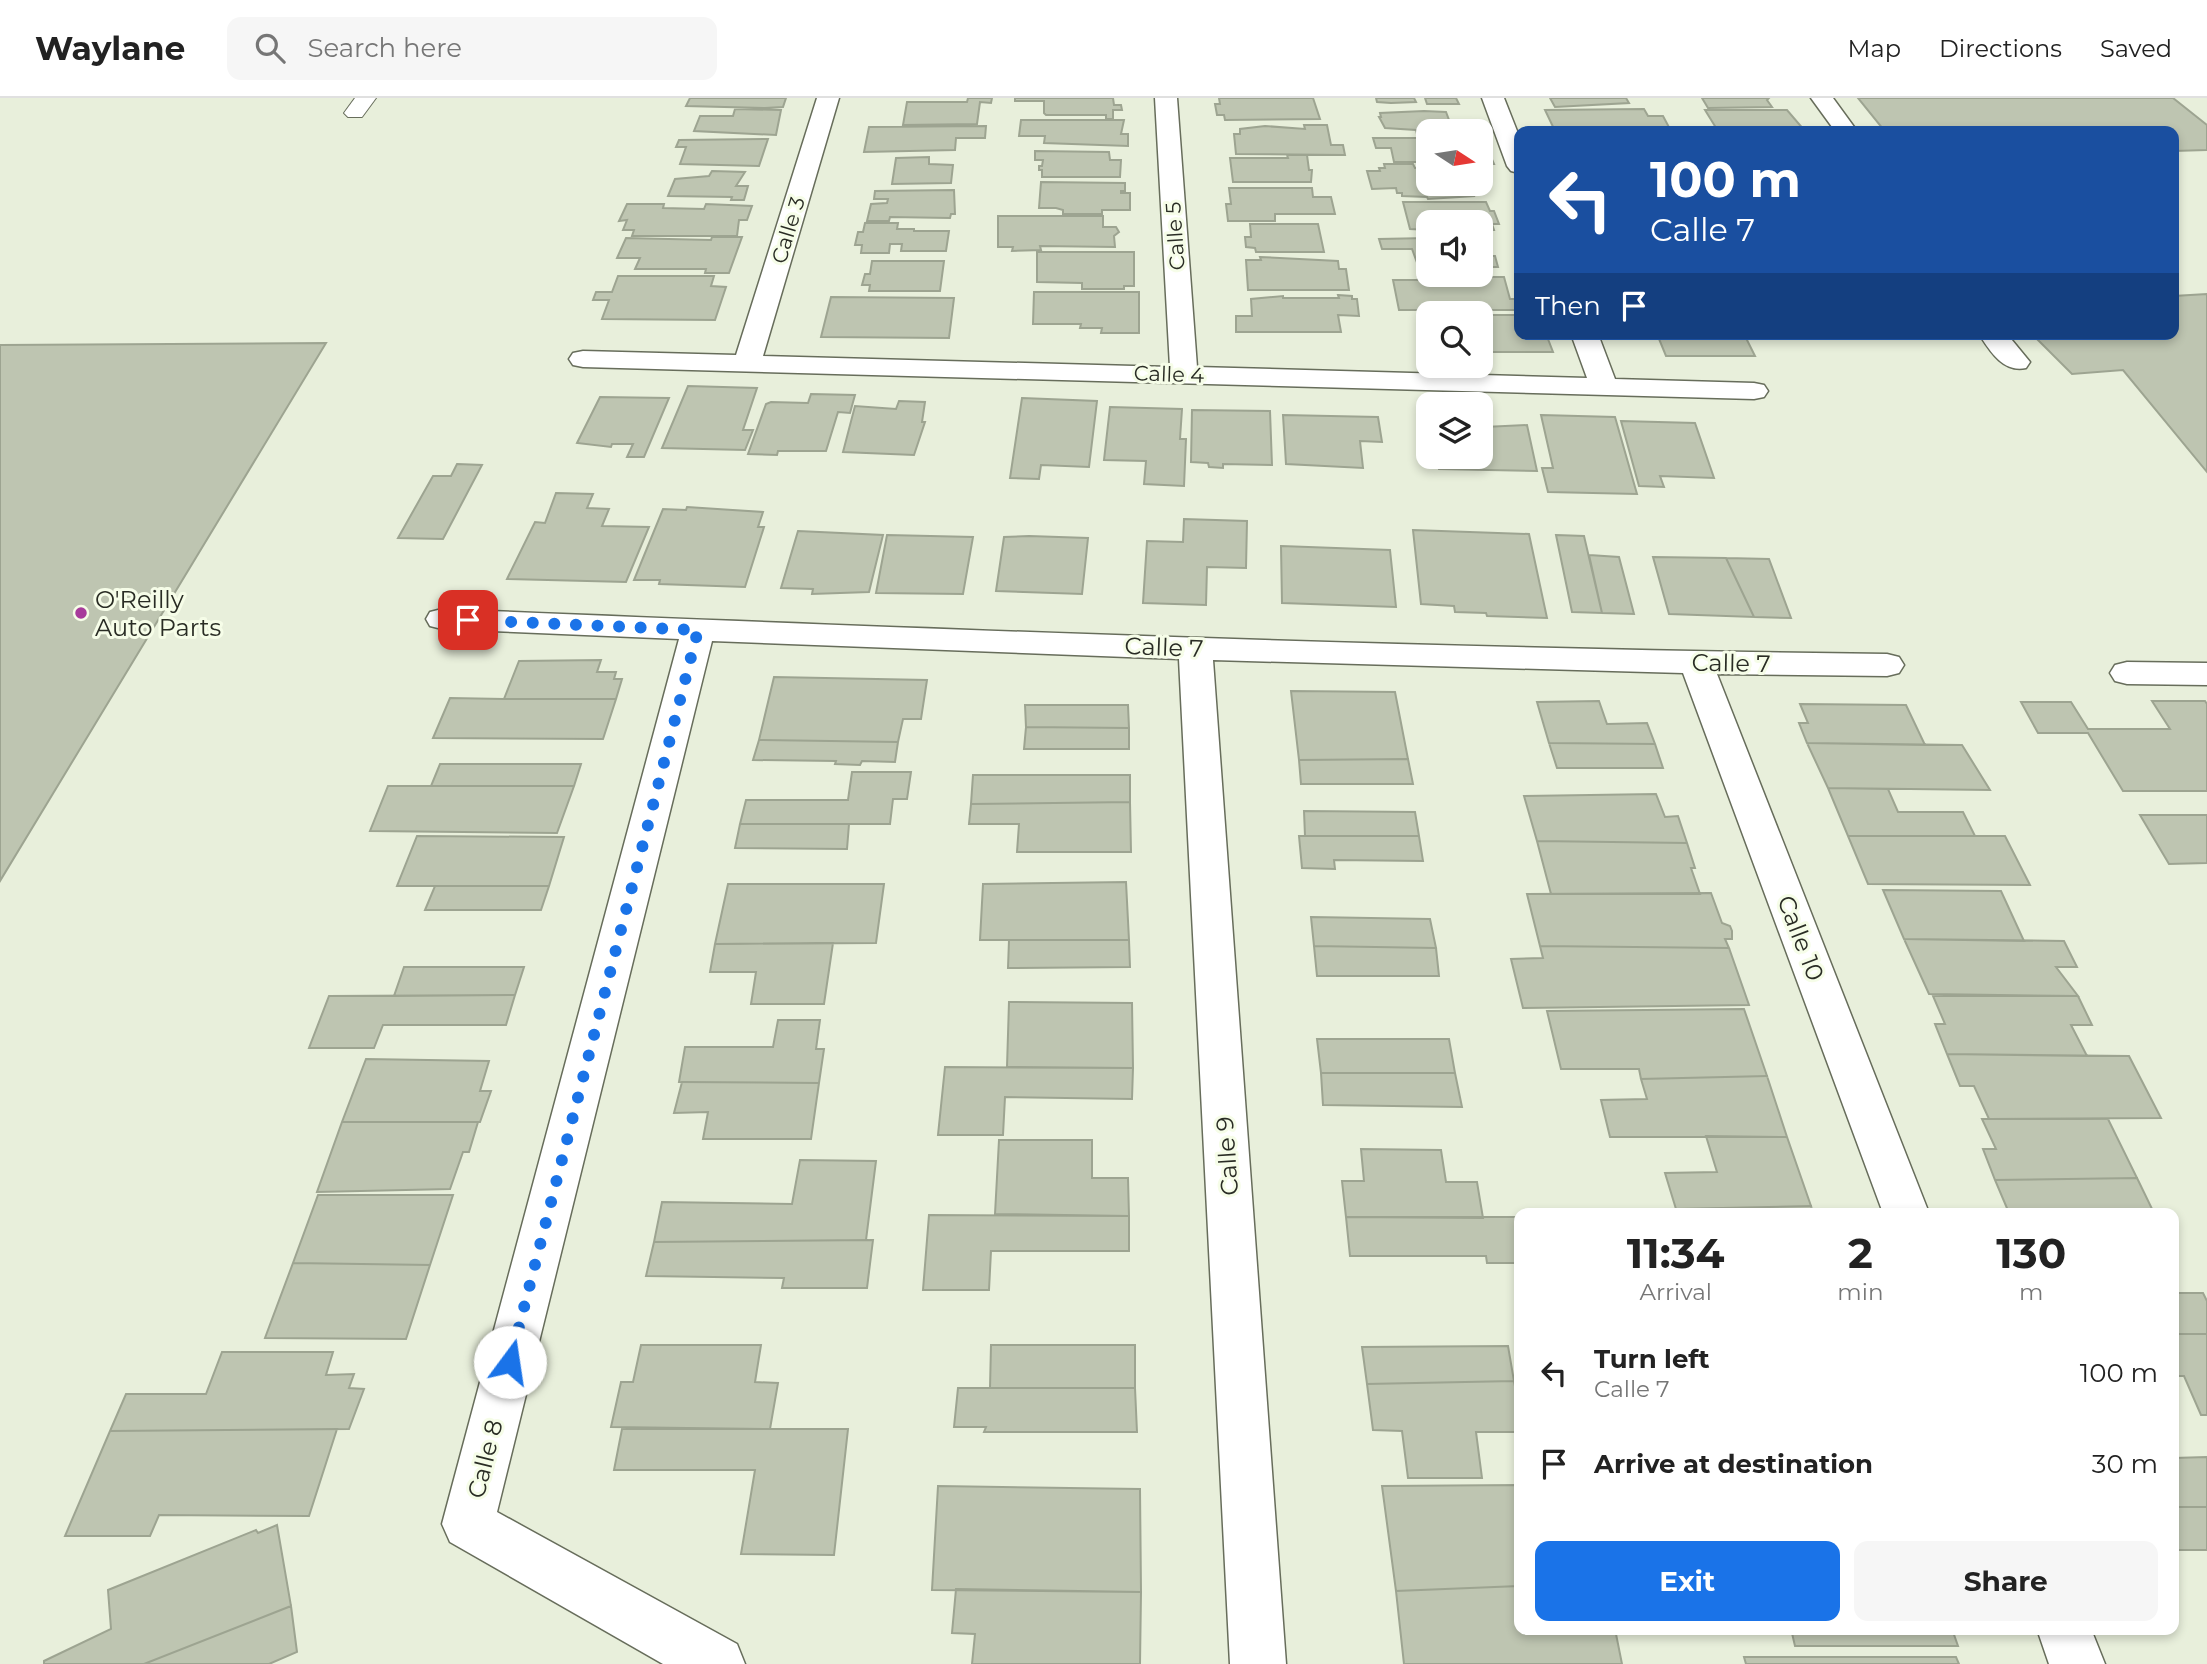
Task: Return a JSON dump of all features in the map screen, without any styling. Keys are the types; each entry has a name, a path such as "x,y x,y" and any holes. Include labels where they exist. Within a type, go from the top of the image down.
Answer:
{"street":[{"name":"Calle 3","path":"747,362 828,98"},
{"name":"Calle 5","path":"1166,98 1184,374"},
{"path":"1493,98 1514,153"},
{"path":"1822,98 1842,126"},
{"path":"1586,340 1604,386"},
{"path":"1997,340 2016,362"},
{"name":"Calle 4","path":"583,359 1754,391"},
{"name":"Calle 7","path":"442,620 1195,648 1696,663 1887,665"},
{"name":"Calle 8","path":"698,630 468,1524 716,1664"},
{"name":"Calle 9","path":"1195,648 1258,1664"},
{"name":"Calle 10","path":"1696,663 1904,1208"},
{"path":"2127,673 2207,674"},
{"path":"2066,1635 2077,1664"}],"building":[{"path":"690,98 786,98 783,107 765,108 686,106"},
{"path":"968,98 992,98 991,103 980,102 977,124 903,125 907,102 967,102"},
{"path":"1015,98 1113,98 1114,105 1121,105 1122,110 1113,110 1113,119 1106,119 1106,115 1046,115 1044,101 1015,101"},
{"path":"1219,98 1313,98 1320,119 1225,120 1224,115 1217,115 1215,104 1220,104"},
{"path":"1376,98 1414,98 1416,102 1377,102"},
{"path":"1425,98 1456,98 1459,104 1427,104"},
{"path":"1550,98 1626,98 1629,103 1555,107"},
{"path":"1702,98 1769,98 1767,100 1772,107 1708,108"},
{"path":"1858,98 2173,98 2207,125 2207,150 2179,151 2179,126 1881,126"},
{"path":"735,109 781,110 776,135 694,131 700,116 733,116"},
{"path":"1644,109 1648,116 1663,116 1668,126 1553,126 1545,110"},
{"path":"1705,110 1787,110 1801,126 1715,126"},
{"path":"1446,112 1449,119 1416,119 1416,130 1385,128 1379,117 1380,113"},
{"path":"1021,120 1124,120 1121,134 1128,134 1128,146 1044,143 1045,136 1019,136"},
{"path":"1304,125 1327,125 1331,145 1343,145 1345,155 1236,154 1234,134 1240,134 1240,129 1265,126 1305,129"},
{"path":"986,126 985,138 956,138 955,150 864,152 869,127"},
{"path":"1373,138 1416,138 1416,162 1394,162 1391,148 1376,148"},
{"path":"768,139 759,166 680,164 686,147 676,147 679,140"},
{"path":"1035,151 1109,152 1110,160 1121,160 1120,177 1042,177 1039,166 1042,166 1043,160 1035,160"},
{"path":"1287,155 1307,155 1309,170 1312,170 1311,182 1233,182 1230,158 1288,158"},
{"path":"929,157 929,164 953,165 951,183 892,184 896,158"},
{"path":"1384,164 1413,164 1416,168 1416,196 1474,196 1428,199 1402,196 1402,193 1397,193 1396,188 1372,189 1367,171 1380,171 1379,168 1385,168"},
{"path":"712,171 745,172 736,186 748,186 744,200 731,200 732,197 668,196 675,179 709,176"},
{"path":"1041,182 1125,183 1125,191 1121,193 1130,193 1130,210 1102,210 1102,214 1063,214 1063,210 1056,208 1039,208"},
{"path":"1229,188 1312,188 1313,197 1331,197 1335,214 1275,214 1275,221 1228,221 1226,204 1231,204"},
{"path":"954,190 955,214 951,214 950,218 890,217 889,221 867,221 871,204 887,203 888,199 874,199 875,191"},
{"path":"1403,202 1486,202 1490,210 1416,210 1416,229 1410,229"},
{"path":"627,204 664,204 663,208 704,209 706,204 752,206 747,220 739,220 737,236 632,236 634,230 623,230 627,220 619,221"},
{"path":"1493,211 1494,211 1499,224 1493,224"},
{"path":"998,216 1103,216 1103,227 1116,227 1119,232 1114,236 1115,247 1040,246 1041,250 1012,251 1013,247 998,247"},
{"path":"865,223 898,223 897,229 914,231 949,231 946,251 901,251 902,244 890,244 889,253 861,253 862,245 855,245 858,232 863,232"},
{"path":"1250,224 1318,224 1324,252 1256,252 1255,248 1246,247 1245,237 1251,237"},
{"path":"712,237 742,237 729,273 705,273 706,269 635,269 640,258 617,258 626,238 711,240"},
{"path":"1416,238 1416,260 1412,249 1382,249 1379,239"},
{"path":"1037,252 1134,252 1134,286 1124,286 1124,289 1082,289 1082,283 1037,282"},
{"path":"1493,256 1495,256 1498,267 1493,267"},
{"path":"1260,257 1338,261 1339,269 1346,269 1349,290 1248,290 1246,260 1261,260"},
{"path":"872,261 944,261 940,291 869,291 870,285 862,285 865,274 870,274"},
{"path":"618,276 714,276 711,286 726,287 715,320 602,319 609,300 593,300 596,292 612,292"},
{"path":"1493,277 1504,277 1510,299 1514,299 1514,310 1493,310 1493,301 1416,301 1416,310 1399,310 1393,280 1416,280 1416,287 1493,287"},
{"path":"1034,292 1139,292 1139,333 1101,333 1102,328 1080,328 1081,324 1033,324"},
{"path":"2207,294 2207,472 2123,370 2072,374 2038,340 2179,340 2179,296"},
{"path":"1338,295 1357,299 1359,316 1338,315 1341,332 1236,332 1236,316 1252,316 1251,299 1283,296 1339,298"},
{"path":"831,297 954,298 949,338 821,337"},
{"path":"1493,315 1514,315 1514,340 1548,340 1553,352 1493,352"},
{"path":"1659,340 1747,340 1755,356 1666,356"},
{"name":"O'Reilly Auto Parts","path":"326,343 0,881 0,345"},
{"path":"688,386 757,388 743,430 753,430 745,450 662,448"},
{"path":"811,394 855,395 850,413 838,412 826,451 778,451 777,455 748,454 766,404 808,403"},
{"path":"600,397 669,398 644,457 627,457 633,444 612,444 611,447 577,443"},
{"path":"1022,398 1097,401 1089,467 1041,465 1039,479 1010,478"},
{"path":"899,401 925,402 922,422 925,422 914,455 843,452 855,406 896,409"},
{"path":"1110,407 1182,409 1180,439 1186,439 1184,486 1144,484 1146,461 1104,460"},
{"path":"1192,410 1270,411 1272,465 1223,464 1223,468 1209,467 1208,463 1191,462"},
{"path":"1283,415 1378,417 1382,442 1360,441 1363,468 1286,464"},
{"path":"1541,415 1615,417 1637,494 1548,492 1542,468 1553,468"},
{"path":"1621,421 1695,423 1714,478 1660,476 1664,487 1639,486"},
{"path":"1527,425 1537,471 1439,469 1493,469 1493,427"},
{"path":"457,464 482,465 443,539 398,538 433,476 451,476"},
{"path":"556,493 593,494 587,508 609,509 602,526 649,527 626,582 507,579 535,522 545,523"},
{"path":"687,507 763,512 758,527 764,527 745,587 659,584 660,580 634,580 663,509 686,510"},
{"path":"1184,519 1247,521 1246,568 1207,567 1206,605 1143,603 1147,541 1183,542"},
{"path":"1413,530 1529,534 1547,618 1487,616 1486,613 1455,612 1454,606 1421,604"},
{"path":"798,531 883,535 869,592 812,594 813,589 781,588"},
{"path":"887,535 973,537 963,594 876,593"},
{"path":"1556,535 1584,536 1602,613 1572,612"},
{"path":"1004,537 1088,538 1082,594 996,591"},
{"path":"1281,546 1390,550 1396,607 1282,603"},
{"path":"1589,555 1619,557 1634,614 1602,613"},
{"path":"1653,557 1726,558 1754,617 1669,614"},
{"path":"1726,558 1769,559 1791,618 1754,617"},
{"path":"601,660 597,672 616,672 614,679 622,679 616,699 504,699 519,661"},
{"path":"774,677 927,680 921,719 903,719 898,742 759,740"},
{"path":"1291,691 1395,692 1408,759 1299,760"},
{"path":"450,698 616,699 603,739 433,738"},
{"path":"1599,701 1607,724 1647,723 1655,744 1549,743 1537,702"},
{"path":"2152,701 2205,701 2207,704 2207,791 2123,791 2088,733 2038,733 2021,702 2071,702 2088,729 2170,729"},
{"path":"1800,704 1906,705 1925,745 1807,743 1799,723 1808,723"},
{"path":"1025,705 1128,705 1129,728 1026,727"},
{"path":"1026,727 1129,728 1129,749 1024,749"},
{"path":"759,740 898,742 895,762 862,761 860,765 835,764 836,761 753,760"},
{"path":"1549,743 1655,744 1663,768 1557,768"},
{"path":"1807,743 1962,745 1990,790 1828,788"},
{"path":"1408,759 1413,784 1301,784 1299,760"},
{"path":"440,764 581,764 574,786 431,786"},
{"path":"852,772 911,772 907,799 893,799 890,824 740,824 746,800 848,800"},
{"path":"973,775 1130,775 1130,802 971,804"},
{"path":"388,786 574,786 557,833 370,831"},
{"path":"1828,788 1888,789 1898,812 1963,812 1975,836 1848,836"},
{"path":"1656,794 1665,817 1678,816 1687,843 1537,841 1524,796"},
{"path":"1130,802 1131,852 1017,852 1019,824 969,824 971,804"},
{"path":"1304,811 1415,812 1419,836 1305,836"},
{"path":"2140,815 2207,815 2207,863 2169,864"},
{"path":"740,824 849,824 847,849 735,848"},
{"path":"417,836 564,837 549,886 397,886"},
{"path":"1299,836 1419,836 1423,861 1334,860 1335,869 1302,868"},
{"path":"1848,836 2005,836 2030,885 1868,884"},
{"path":"1537,841 1687,843 1695,868 1691,868 1700,894 1551,894"},
{"path":"1126,882 1129,940 980,940 983,884"},
{"path":"728,884 884,884 876,943 715,944"},
{"path":"435,886 549,886 541,910 425,910"},
{"path":"1883,890 2001,891 2024,941 1904,939"},
{"path":"1711,893 1722,923 1730,926 1732,931 1732,939 1725,939 1729,948 1540,946 1527,894"},
{"path":"1311,917 1430,919 1436,948 1314,946"},
{"path":"1904,939 2064,941 2077,967 2056,967 2078,996 1929,994"},
{"path":"1009,940 1129,940 1130,967 1008,968"},
{"path":"833,943 824,1004 751,1004 756,972 710,972 715,944"},
{"path":"1314,946 1436,948 1439,976 1317,976"},
{"path":"1540,946 1729,948 1749,1005 1523,1008 1511,959 1543,958"},
{"path":"404,967 524,967 515,995 394,996"},
{"path":"515,995 506,1025 383,1025 374,1048 309,1048 329,996"},
{"path":"1933,996 2078,996 2092,1025 2071,1025 2087,1056 1947,1054 1935,1024 1945,1024"},
{"path":"1009,1002 1132,1003 1133,1068 1007,1067"},
{"path":"1744,1009 1767,1076 1641,1079 1639,1069 1561,1069 1547,1011"},
{"path":"778,1020 820,1020 816,1049 824,1049 819,1083 679,1082 685,1047 773,1047"},
{"path":"1317,1039 1449,1039 1455,1073 1321,1073"},
{"path":"1947,1054 2129,1056 2161,1118 1989,1119 1974,1086 1960,1086"},
{"path":"366,1059 489,1061 480,1091 491,1091 480,1122 342,1122"},
{"path":"945,1067 1133,1068 1132,1099 1005,1097 1003,1135 938,1135"},
{"path":"1321,1073 1455,1073 1462,1107 1323,1105"},
{"path":"1767,1076 1787,1137 1610,1137 1601,1100 1647,1099 1641,1079"},
{"path":"682,1082 819,1083 811,1139 703,1139 708,1112 674,1113"},
{"path":"1982,1119 2108,1119 2137,1178 1995,1180 1983,1149 1996,1149"},
{"path":"342,1122 478,1122 469,1152 463,1152 450,1189 317,1192"},
{"path":"1706,1136 1787,1137 1811,1206 1676,1208 1665,1173 1717,1172"},
{"path":"999,1140 1092,1140 1092,1178 1128,1178 1129,1216 995,1214"},
{"path":"1361,1149 1441,1150 1446,1182 1477,1182 1483,1218 1346,1217 1342,1181 1364,1181"},
{"path":"800,1160 876,1161 866,1240 654,1242 662,1202 792,1204"},
{"path":"2137,1178 2152,1208 2007,1208 1995,1180"},
{"path":"318,1195 453,1195 430,1265 293,1263"},
{"path":"1811,1206 1812,1208 1723,1208"},
{"path":"929,1215 1129,1216 1129,1251 991,1251 989,1290 923,1290"},
{"path":"1346,1217 1514,1217 1514,1263 1487,1263 1486,1256 1350,1256"},
{"path":"873,1240 867,1288 782,1288 784,1278 646,1276 654,1242"},
{"path":"293,1263 430,1265 406,1339 265,1338"},
{"path":"2179,1293 2203,1293 2207,1301 2207,1334 2179,1334"},
{"path":"2179,1334 2207,1334 2207,1415 2201,1415 2184,1376 2179,1376"},
{"path":"641,1345 761,1345 755,1382 778,1383 770,1429 611,1427 621,1382 633,1382"},
{"path":"991,1345 1135,1345 1135,1388 990,1388"},
{"path":"1508,1346 1514,1381 1367,1384 1362,1347"},
{"path":"222,1352 333,1352 326,1375 354,1374 349,1388 364,1389 349,1429 110,1431 126,1394 206,1394"},
{"path":"1514,1381 1514,1432 1476,1432 1482,1478 1408,1478 1402,1431 1373,1430 1367,1384"},
{"path":"958,1388 1135,1388 1137,1432 984,1432 986,1427 954,1427"},
{"path":"337,1429 309,1516 159,1515 150,1536 65,1536 110,1431"},
{"path":"622,1429 848,1429 834,1555 741,1554 755,1470 614,1470"},
{"path":"2207,1457 2207,1507 2179,1507 2179,1458"},
{"path":"1514,1485 1514,1586 1396,1591 1382,1486"},
{"path":"938,1486 1140,1489 1141,1592 932,1590"},
{"path":"2179,1507 2207,1507 2207,1550 2179,1550"},
{"path":"277,1525 291,1606 144,1664 44,1664 44,1661 111,1629 108,1590 256,1530 258,1533"},
{"path":"1514,1586 1514,1635 1616,1635 1622,1664 1404,1664 1396,1591"},
{"path":"956,1589 1141,1592 1140,1664 972,1664 975,1634 952,1633"},
{"path":"291,1606 297,1652 269,1664 144,1664"},
{"path":"1792,1635 1954,1635 1958,1646 1795,1646"},
{"path":"1744,1657 1956,1657 1959,1664 1746,1664"}],"place":[{"name":"O'Reilly Auto Parts","path":"81,613"}],"route":[{"path":"468,620 698,630 510,1362"}]}
